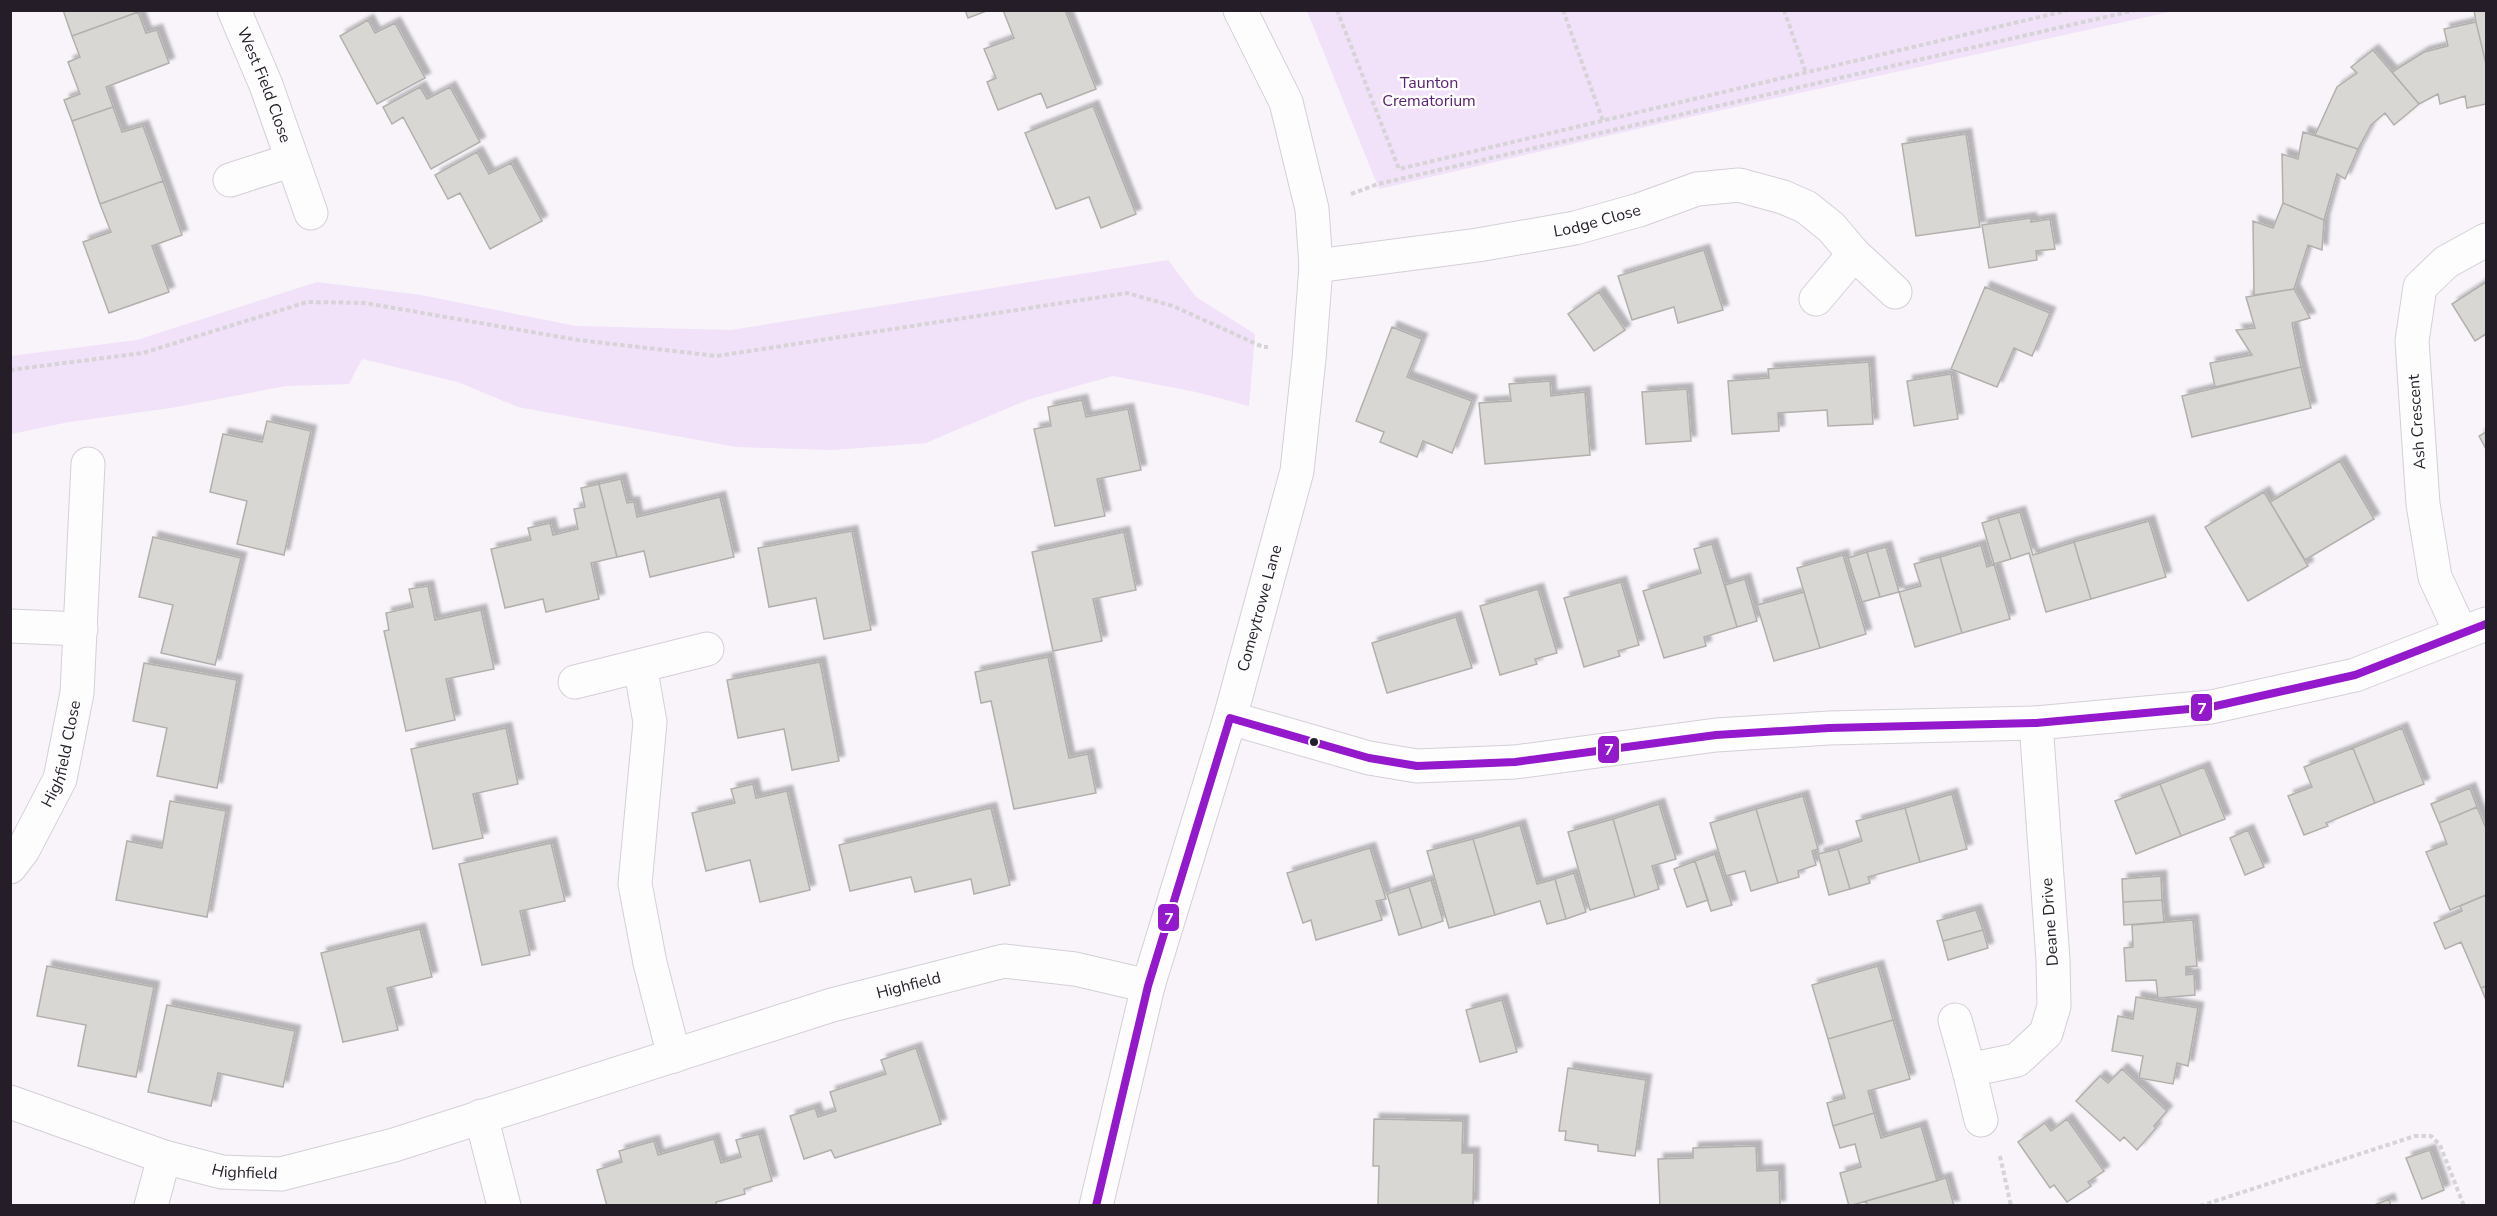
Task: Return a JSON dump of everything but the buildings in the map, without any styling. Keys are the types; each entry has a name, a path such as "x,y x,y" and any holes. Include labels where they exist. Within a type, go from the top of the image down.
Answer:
{"street":[{"name":"West Field Close","path":"234,10 266,85 311,213"},
{"name":"Comeytrowe Lane","path":"1096,1206 1148,986 1230,718 1297,471 1316,266 1311,210 1286,102 1240,10"},
{"name":"West Field Close","path":"230,180 292,160"},
{"name":"Lodge Close","path":"1316,266 1478,245 1575,228 1639,210 1697,189 1739,185 1783,197 1806,207 1831,227 1854,254 1895,292"},
{"name":"Ash Crescent","path":"2474,628 2435,578 2423,504 2412,341 2420,287 2446,262 2487,240"},
{"path":"1816,299 1854,254"},
{"name":"Highfield Close","path":"10,867 23,850 60,779 77,693 88,464"},
{"path":"10,626 81,629"},
{"path":"1230,718 1369,758 1417,766 1515,762 1716,735 1829,728 2036,723 2211,707 2355,675 2474,628"},
{"path":"575,682 707,649"},
{"path":"640,666 650,722 635,885 650,963 674,1056"},
{"name":"Deane Drive","path":"1970,1070 2017,1060 2046,1033 2054,1006 2053,960 2036,723"},
{"name":"Highfield","path":"10,1102 164,1157 222,1172 281,1174 394,1145 832,1005 1004,961 1075,969 1148,986"},
{"path":"1955,1020 1970,1070 1981,1120"},
{"path":"481,1116 504,1206"},
{"path":"151,1206 164,1157"}],"path":[{"path":"1337,10 1399,169 2069,10"},
{"path":"1563,10 1603,121"},
{"path":"1784,10 1806,73"},
{"path":"1311,210 1378,184 2136,10"},
{"path":"10,370 143,353 307,302 364,303 578,340 717,356 1127,293 1173,306 1263,347 1310,350"},
{"path":"2200,1206 2415,1136 2431,1136 2440,1145 2464,1206"}],"green space":[{"name":"Taunton Crematorium","path":"1307,11 2174,11 1676,120 1379,189"},
{"path":"1168,260 1196,297 1255,334 1249,406 1196,392 1113,376 1027,400 926,443 832,450 736,447 518,407 458,382 362,359 349,384 286,386 171,408 69,422 11,434 11,356 137,340 317,282 421,295 576,326 731,330"}],"transit line":[{"name":"7","path":"1096,1206 1148,986 1230,718 1369,758 1417,766 1515,762 1716,735 1829,728 2036,723 2211,707 2355,675 2486,624"}]}
